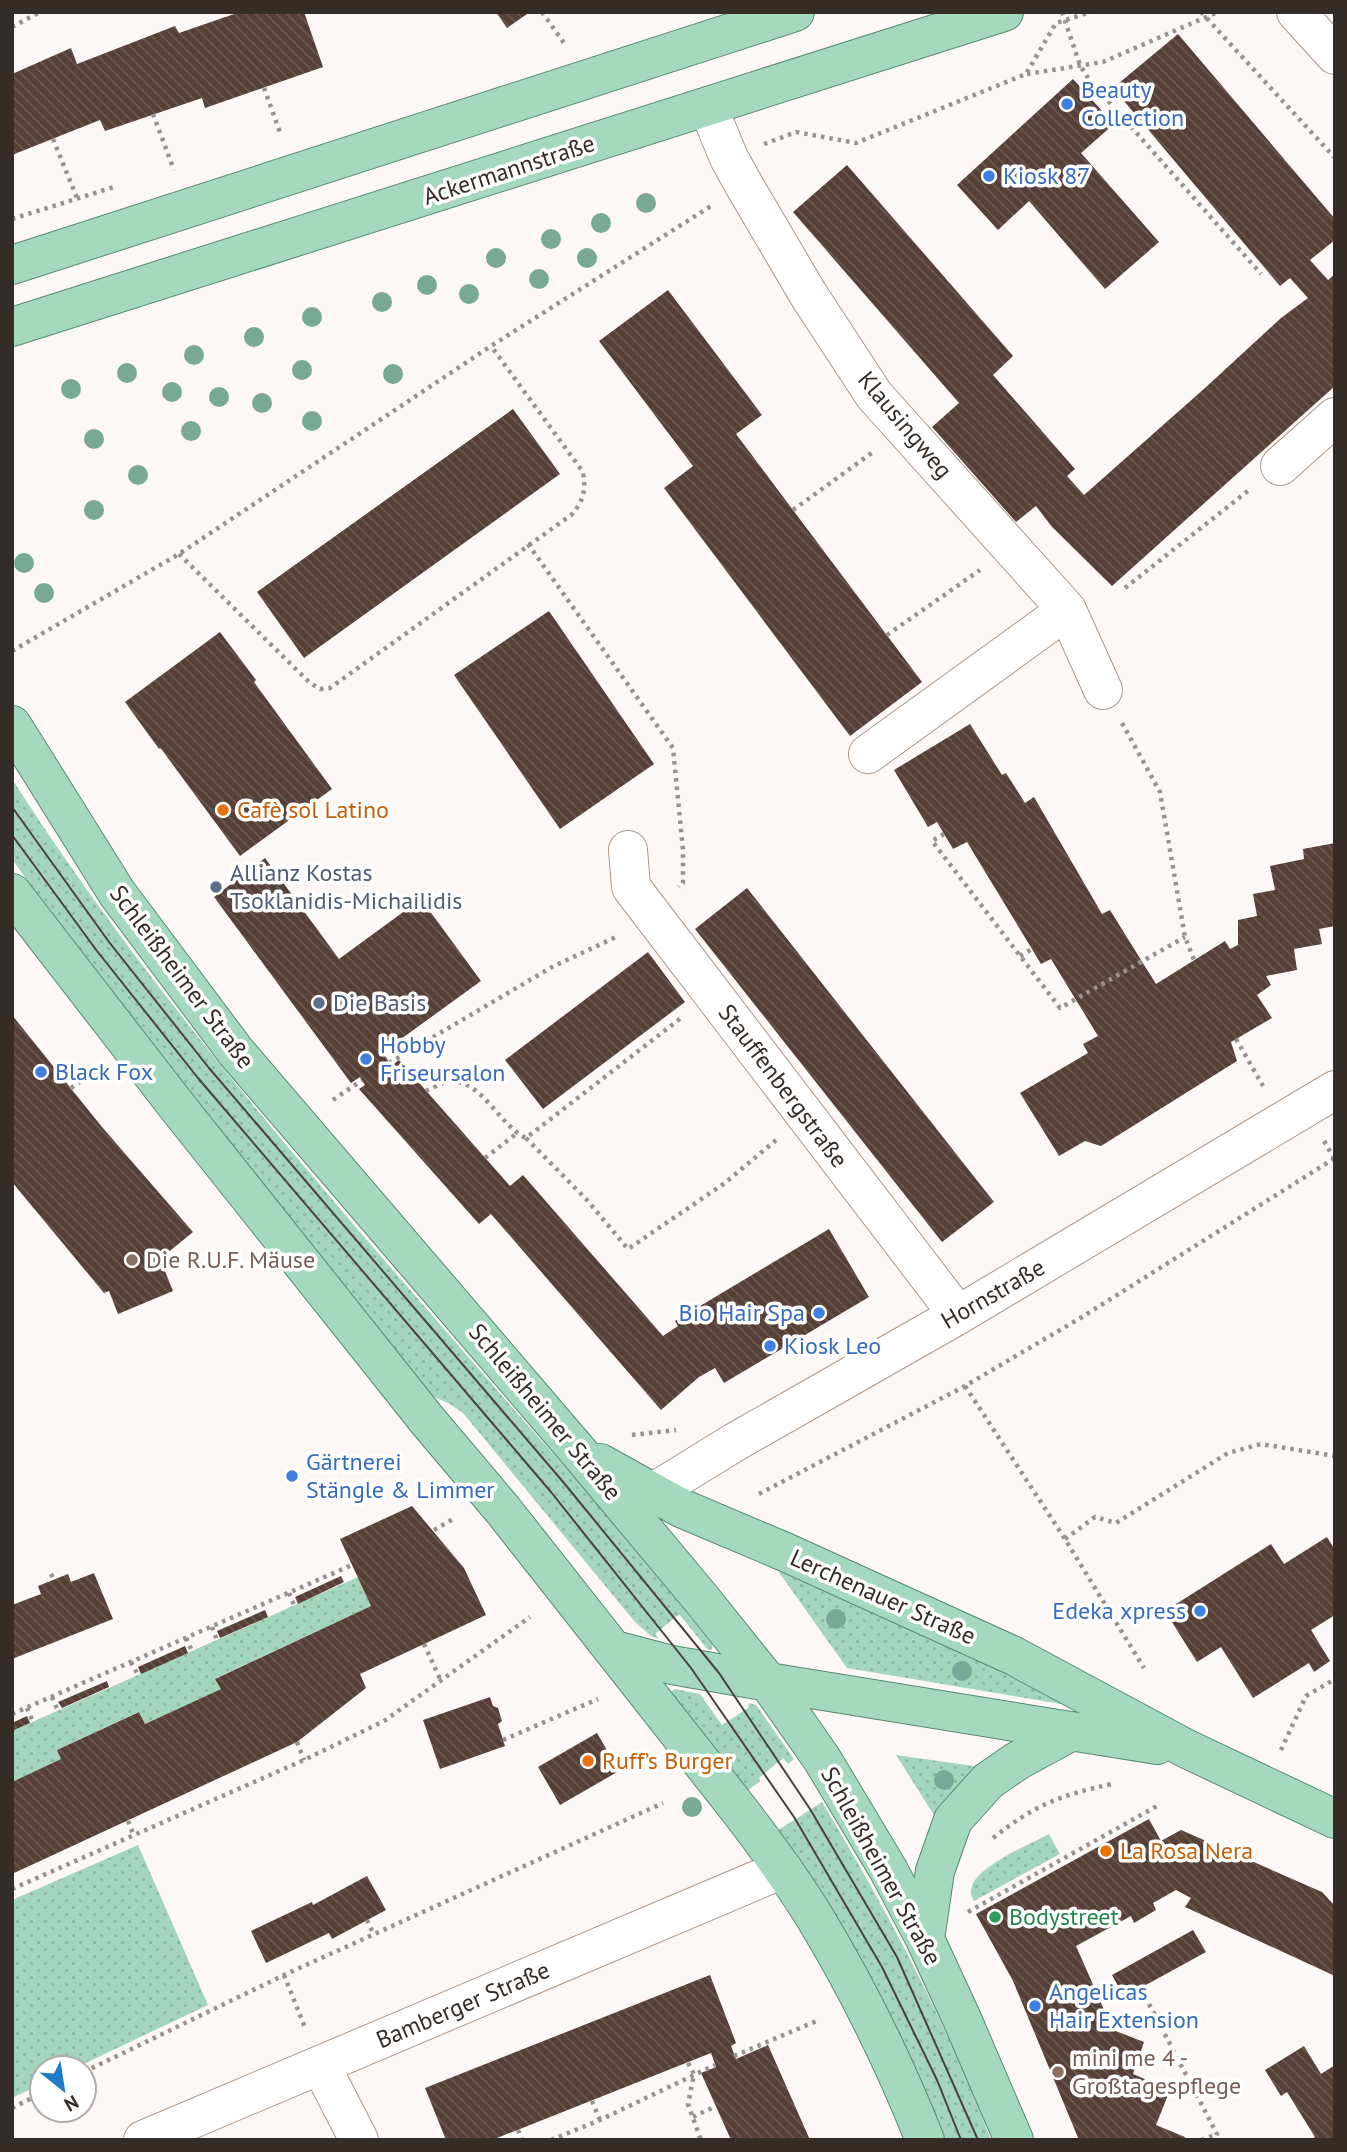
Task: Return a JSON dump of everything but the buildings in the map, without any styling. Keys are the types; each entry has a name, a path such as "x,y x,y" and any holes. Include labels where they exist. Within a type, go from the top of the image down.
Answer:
{"main road":[{"path":"12,265 795,12"},
{"name":"Ackermannstraße","path":"12,327 1004,12"},
{"name":"Schleißheimer Straße","path":"12,725 117,892 236,1052 577,1450 768,1682 822,1759 889,1871 925,1939 1014,2140"},
{"path":"12,893 176,1105 427,1420 615,1650 783,1869 848,1975 880,2038 925,2140"},
{"name":"Lerchenauer Straße","path":"577,1450 681,1508 1014,1656 1188,1749 1335,1819"},
{"name":"Lerchenauer Straße","path":"615,1650 672,1665 768,1682 1188,1749"},
{"path":"925,1939 935,1871 953,1820 988,1781 1072,1731"}],"street":[{"path":"1296,12 1335,55"},
{"name":"Klausingweg","path":"708,107 729,158 808,294 874,395 1067,610 1103,690"},
{"path":"1280,466 1335,417"},
{"path":"868,754 1067,610"},
{"name":"Stauffenbergstraße","path":"628,850 631,887 958,1315"},
{"name":"Hornstraße","path":"647,1491 662,1487 735,1442 958,1315 1335,1090"},
{"name":"Bamberger Straße","path":"143,2140 783,1869"},
{"path":"321,2066 359,2140"}],"path":[{"path":"12,27 40,12"},
{"path":"542,12 564,43"},
{"path":"1062,12 1080,65 1088,78 1261,274"},
{"path":"1201,12 1335,158"},
{"path":"1026,74 1103,62 1218,12"},
{"path":"264,88 281,135"},
{"path":"153,114 174,170"},
{"path":"53,139 77,198"},
{"path":"12,652 179,554 491,346 744,184"},
{"path":"179,554 310,682 320,689 330,688 582,504 586,486 583,472 491,346"},
{"path":"793,510 905,429"},
{"path":"1125,588 1280,466"},
{"path":"390,1063 552,967 634,928 683,883 683,850 673,748 528,544"},
{"path":"887,635 1013,548"},
{"path":"1103,690 1160,792 1185,937 1194,960"},
{"path":"944,834 932,841 1060,1008 1185,937"},
{"path":"1020,956 1032,949"},
{"path":"526,1138 713,993"},
{"path":"71,1088 97,1069"},
{"path":"333,1100 362,1080"},
{"path":"426,1091 449,1082 472,1086 516,1134 526,1138 587,1200 628,1249 724,1183 806,1115"},
{"path":"485,1158 516,1134"},
{"path":"759,1494 965,1386 1082,1317 1335,1158"},
{"path":"965,1386 1065,1539 1144,1668"},
{"path":"1065,1539 1095,1517 1116,1523 1228,1453 1261,1444 1335,1456"},
{"path":"434,1530 453,1519"},
{"path":"12,1714 352,1565"},
{"path":"289,1593 294,1605"},
{"path":"12,1889 304,1760 384,1721 530,1617"},
{"path":"212,1627 217,1640"},
{"path":"186,1638 192,1651"},
{"path":"425,1644 441,1681"},
{"path":"131,1662 138,1675"},
{"path":"1265,1786 1306,1696 1335,1679"},
{"path":"52,1697 58,1711"},
{"path":"503,1740 598,1699"},
{"path":"27,1708 33,1722"},
{"path":"297,1742 304,1760"},
{"path":"987,1846 1018,1818 1050,1801 1074,1792 1112,1784"},
{"path":"98,2066 284,1975 663,1803"},
{"path":"961,1916 1157,1806"},
{"path":"128,1821 134,1836"},
{"path":"367,1920 374,1935"},
{"path":"284,1975 321,2066"},
{"path":"1149,2004 1216,2137 1201,2140"},
{"path":"734,2056 819,2020"},
{"path":"688,2063 694,2074 688,2104 701,2140"},
{"path":"551,2140 600,2120 715,2064"},
{"path":"12,2108 28,2100"},
{"path":"592,2101 600,2120"},
{"path":"693,2117 716,2106"},
{"path":"518,2130 522,2140"}],"green space":[{"path":"12,779 126,943 187,1023 314,1178 611,1519 713,1645 712,1649 708,1650 680,1615 655,1634 659,1639 651,1636 635,1622 463,1413 432,1396 191,1099 12,859"},
{"path":"778,1571 1067,1699 1067,1705 847,1668"},
{"path":"358,1577 371,1606 216,1678 221,1689 145,1724 138,1712 57,1750 61,1759 12,1782 12,1731"},
{"path":"675,1689 700,1694 722,1725 748,1708 749,1703 756,1705 794,1759 788,1764 783,1758 746,1792 671,1698"},
{"path":"896,1755 981,1767 937,1820"},
{"path":"822,1802 869,1883 935,2009 991,2140 943,2140 777,1831"},
{"path":"1049,1834 1060,1854 974,1901 971,1894 976,1878 994,1863"},
{"path":"138,1845 208,2005 98,2057 98,2054 28,2054 28,2091 12,2098 12,1900"}],"tram line":[{"path":"12,807 109,942 209,1068 564,1483 719,1673 810,1809 897,1957 978,2140"},
{"path":"12,835 97,951 198,1078 551,1492 691,1668 794,1817 882,1967 937,2080 961,2140"}],"place":[{"name":"Beauty Collection","path":"1067,104"},
{"name":"Kiosk 87","path":"989,176"},
{"name":"Cafè sol Latino","path":"223,810"},
{"name":"Allianz Kostas Tsoklanidis-Michailidis","path":"216,887"},
{"name":"Die Basis","path":"319,1003"},
{"name":"Hobby Friseursalon","path":"366,1059"},
{"name":"Black Fox","path":"41,1072"},
{"name":"Die R.U.F. Mäuse","path":"132,1260"},
{"name":"Bio Hair Spa","path":"819,1313"},
{"name":"Kiosk Leo","path":"770,1346"},
{"name":"Gärtnerei Stängle & Limmer","path":"292,1476"},
{"name":"Edeka xpress","path":"1200,1611"},
{"name":"Ruff’s Burger","path":"588,1761"},
{"name":"La Rosa Nera","path":"1106,1851"},
{"name":"Bodystreet","path":"995,1917"},
{"name":"Angelicas Hair Extension","path":"1035,2006"},
{"name":"mini me 4 - Großtagespflege","path":"1058,2072"}]}
